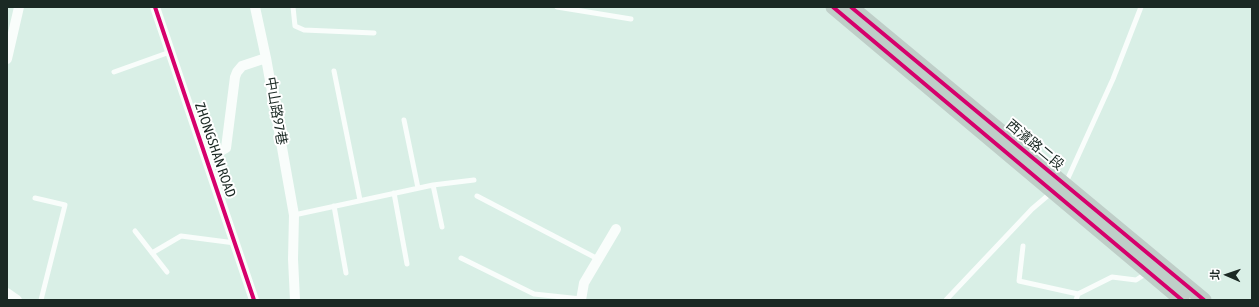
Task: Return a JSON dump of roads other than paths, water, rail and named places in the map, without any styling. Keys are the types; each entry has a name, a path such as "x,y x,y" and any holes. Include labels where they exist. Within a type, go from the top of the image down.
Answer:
{"main road":[{"name":"西濱路二段","path":"833,7 1058,187 1204,300"},
{"name":"西濱路二段","path":"851,7 1058,187 1149,272 1182,300"}],"street":[{"path":"7,59 19,7"},
{"name":"ZHONGSHAN ROAD","path":"155,7 254,300"},
{"name":"中山路97巷","path":"255,7 266,58 294,215 295,300"},
{"path":"206,159 226,148 235,77 237,72 242,66 266,58"},
{"path":"581,300 584,283 616,229"},
{"path":"7,293 17,300"}],"lane":[{"path":"293,7 295,26 304,30 374,33"},
{"path":"557,7 631,18"},
{"path":"946,300 1032,209 1068,178 1113,79 1141,7"},
{"path":"114,72 170,52"},
{"path":"334,71 360,200"},
{"path":"404,120 418,188"},
{"path":"294,215 433,185 474,180"},
{"path":"433,185 442,227"},
{"path":"394,193 407,264"},
{"path":"477,196 598,259"},
{"path":"35,198 65,205 41,300"},
{"path":"334,206 346,273"},
{"path":"135,232 167,272"},
{"path":"152,253 181,236 235,243"},
{"path":"1023,246 1019,281 1078,294 1112,277 1136,280 1149,272"},
{"path":"460,258 534,294 581,300"},
{"path":"1076,300 1078,294"}]}
